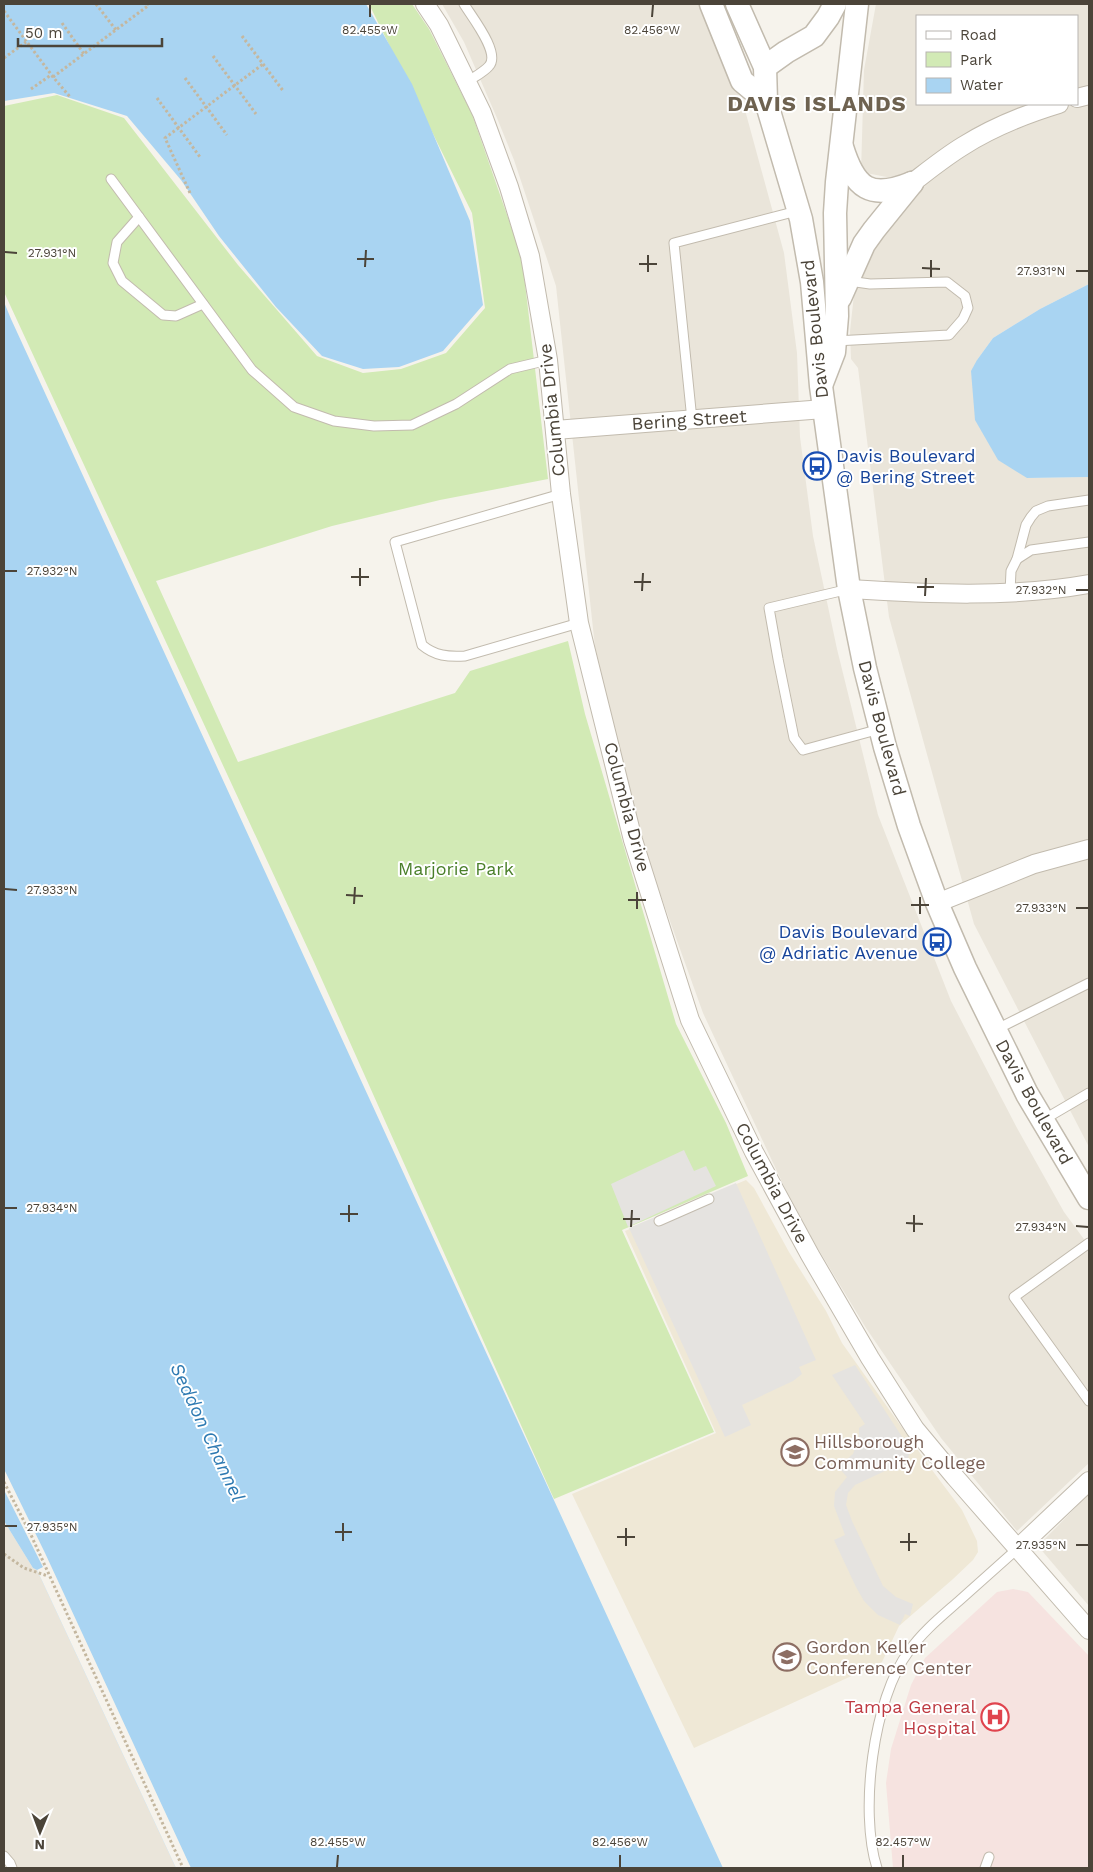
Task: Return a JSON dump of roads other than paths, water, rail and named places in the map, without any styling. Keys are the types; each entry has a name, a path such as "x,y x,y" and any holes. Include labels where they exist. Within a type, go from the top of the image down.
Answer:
{"street":[{"name":"Columbia Drive","path":"425,4 438,25 482,113 509,187 530,256 548,360 561,494 579,623 633,840 690,1020 754,1152 810,1255 870,1358 915,1429 1089,1630"},
{"path":"711,4 742,81 766,101"},
{"path":"738,4 765,67 814,36 822,27 835,4"},
{"path":"826,341 837,306 829,281 840,144 857,4"},
{"name":"Davis Boulevard","path":"765,67 766,101 799,215 829,281 826,341 834,352 821,386 849,589 880,729 909,826 936,903 995,1030 1042,1120 1089,1198"},
{"path":"829,281 856,258 874,230 912,183 946,157 980,136 1015,119 1056,105"},
{"path":"840,144 850,171 866,187 876,191 894,190 912,183"},
{"name":"Bering Street","path":"554,430 824,409"},
{"path":"849,589 899,592 1010,592 1089,584"},
{"path":"936,903 1034,864 1089,849"},
{"path":"1017,1549 1089,1481"}],"lane":[{"path":"464,4 492,50 490,65 467,82"},
{"path":"111,179 252,370 294,406 334,421 374,426 412,425 456,404 510,369 548,360"},
{"path":"692,420 674,243 799,215"},
{"path":"139,217 117,242 113,263 122,281 162,315 176,316 203,304"},
{"path":"826,341 949,335 963,320 968,308 965,296 947,282 870,284 829,281"},
{"path":"561,494 395,542 422,645 431,652 448,657 465,656 579,623"},
{"path":"1010,592 1011,571 1018,559 1026,525 1036,511 1048,506 1089,500"},
{"path":"1018,559 1031,550 1089,542"},
{"path":"849,589 770,608 794,738 803,750 880,729"},
{"path":"995,1030 1089,982"},
{"path":"1042,1120 1089,1093"},
{"path":"659,1221 709,1199"},
{"path":"1089,1243 1014,1297 1089,1401"},
{"path":"877,1868 872,1849 869,1815 872,1763 879,1727 898,1668 909,1650 932,1624 1017,1549"},
{"path":"4,1856 12,1868"},
{"path":"985,1868 989,1857"}],"water":[{"path":"4,4 366,4 412,84 470,221 483,305 443,351 399,367 363,369 322,356 276,307 219,236 181,180 127,116 54,93 4,101"},
{"path":"1089,284 1089,477 1027,478 998,460 975,420 971,371 993,338 1040,309"},
{"name":"Seddon Channel","path":"4,302 723,1868 176,1868 37,1570 33,1568 4,1521"}],"place":[{"name":"Davis Boulevard @ Bering Street","path":"817,466"},
{"name":"Davis Boulevard @ Adriatic Avenue","path":"937,942"},
{"name":"Hillsborough Community College","path":"795,1452"},
{"name":"Gordon Keller Conference Center","path":"787,1657"},
{"name":"Tampa General Hospital","path":"995,1717"}],"district":[{"name":"DAVIS ISLANDS","path":"817,103"}],"park label":[{"name":"Marjorie Park","path":"456,869"}]}
